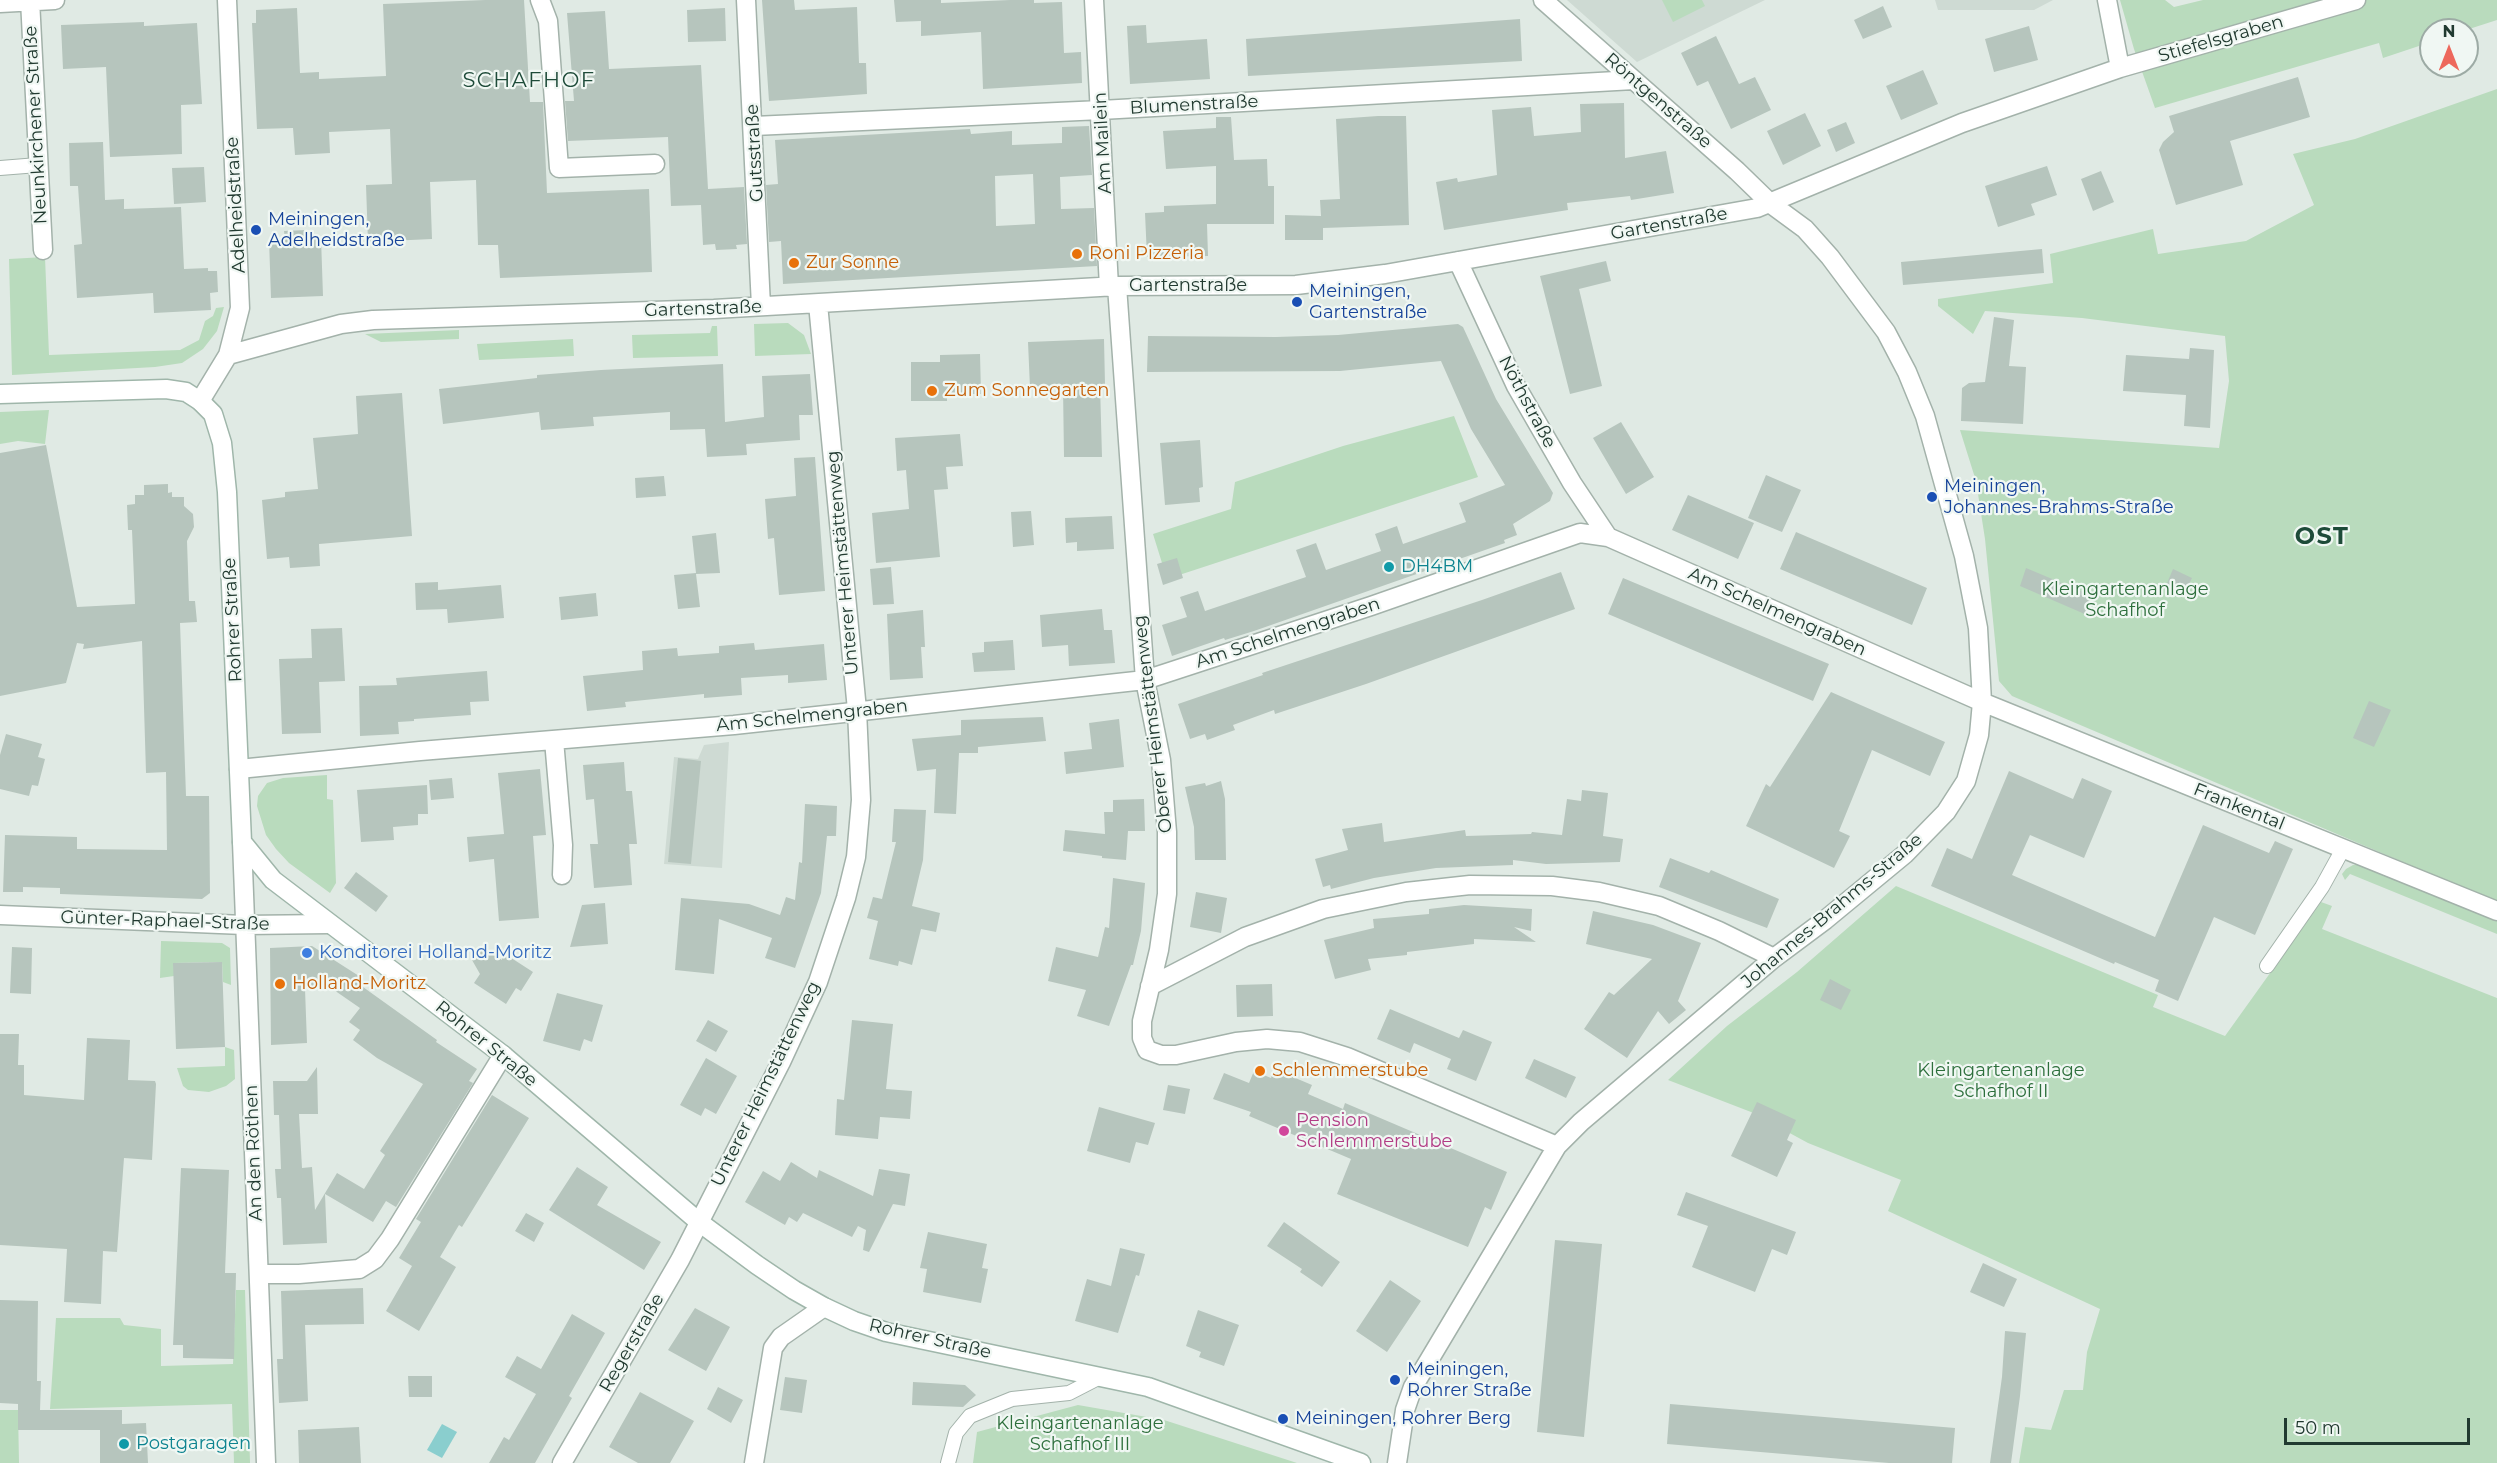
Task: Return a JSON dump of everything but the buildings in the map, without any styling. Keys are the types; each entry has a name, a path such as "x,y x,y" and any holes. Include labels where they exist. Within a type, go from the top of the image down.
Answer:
{"street":[{"path":"0,3 55,0"},
{"name":"Adelheidstraße","path":"201,400 228,355 240,308 226,0"},
{"path":"540,0 548,21 559,168 655,165"},
{"name":"Gutsstraße","path":"746,0 754,126 761,306"},
{"name":"Am Mailein","path":"1094,0 1113,286"},
{"name":"Röntgenstraße","path":"1543,0 1737,171 1771,204"},
{"path":"2107,0 2120,68"},
{"name":"Stiefelsgraben","path":"2120,68 2356,0"},
{"name":"Neunkirchener Straße","path":"30,1 43,250"},
{"name":"Gartenstraße","path":"228,355 340,324 373,320 818,304 1113,286 1296,285 1341,280 1771,204 1962,123 2120,68"},
{"name":"Blumenstraße","path":"754,126 1101,110 1634,80"},
{"name":"Johannes-Brahms-Straße","path":"1397,1463 1405,1410 1413,1387 1557,1146 1581,1122 1774,958 1825,920 1905,854 1946,812 1966,780 1979,735 1982,702 1978,628 1966,566 1928,425 1907,372 1886,332 1830,256 1806,229 1771,204"},
{"name":"Nöthstraße","path":"1458,261 1516,386 1572,483 1608,537"},
{"name":"Oberer Heimstättenweg","path":"1113,286 1145,680 1161,760 1167,832 1167,894 1159,950 1142,1021 1142,1038 1147,1050 1161,1055 1176,1055 1236,1042 1267,1039 1300,1042 1347,1057 1557,1146"},
{"name":"Unterer Heimstättenweg","path":"699,1222 781,1062 818,982 846,898 859,842 861,800 857,710 818,304"},
{"path":"0,394 166,388 186,392 201,400"},
{"name":"Rohrer Straße","path":"201,400 213,414 222,443 227,492 242,842 273,880 503,1055 699,1222 756,1265 824,1307 886,1332 1148,1387 1361,1463"},
{"name":"Am Schelmengraben","path":"239,769 734,725 1145,680 1382,602 1580,532 1608,537 1982,702"},
{"name":"Frankental","path":"1982,702 2497,911"},
{"path":"554,740 563,845 562,875"},
{"name":"An den Röthen","path":"242,842 266,1463"},
{"path":"1150,986 1245,937 1323,909 1406,891 1470,885 1552,886 1599,892 1659,906 1719,931 1774,958"},
{"name":"Günter-Raphael-Straße","path":"0,915 244,925 330,924"},
{"path":"259,1274 359,1269 375,1259 421,1190 503,1055"},
{"name":"Regerstraße","path":"562,1463 680,1260 699,1222"},
{"path":"754,1463 773,1348 781,1337 824,1307"}],"lane":[{"path":"0,168 38,165"},
{"path":"2267,966 2322,886 2343,849"},
{"path":"948,1463 956,1433 970,1416 1012,1400 1069,1393 1103,1376"}],"shaded area":[{"path":"1567,0 1765,0 1637,62"},
{"path":"1935,0 2053,0 2034,10 1938,10"},
{"path":"729,742 722,868 664,864 674,757 698,759 704,745"}],"green space":[{"path":"1662,0 1702,0 1705,6 1673,22"},
{"path":"2120,0 2165,0 2174,7 2203,0 2497,0 2497,20 2479,26 2479,18 2419,18 2419,46 2383,58 2379,43 2155,108"},
{"name":"Kleingartenanlage Schafhof","path":"2497,89 2497,902 2012,696 1999,681 1985,539 1976,481 1960,430 2219,448 2229,381 2225,336 2082,318 1985,311 1973,334 1938,306 1938,299 2053,283 2050,254 2153,229 2158,254 2246,241 2314,205 2293,154 2355,139"},
{"path":"45,257 49,355 180,350 199,340 205,321 213,316 216,308 224,307 217,331 203,349 182,363 155,367 12,375 9,259"},
{"path":"788,323 804,335 811,354 755,356 754,324"},
{"path":"712,326 717,326 718,356 633,358 632,335 710,333"},
{"path":"459,330 459,339 381,342 365,334"},
{"path":"573,339 574,356 479,360 477,344"},
{"path":"49,410 45,444 18,441 0,444 0,412"},
{"path":"1454,416 1478,477 1167,579 1153,534 1231,509 1235,482 1343,446"},
{"path":"327,775 327,799 333,800 336,883 330,893 289,863 276,849 266,835 257,806 258,796 267,783 283,778"},
{"path":"2359,865 2497,920 2497,934 2350,874 2345,880 2342,874 2346,869"},
{"name":"Kleingartenanlage Schafhof II","path":"1896,886 2158,995 2153,1007 2225,1036 2321,902 2332,906 2322,929 2497,998 2497,1463 2019,1463 2025,1427 2051,1430 2064,1390 2083,1390 2087,1352 2100,1309 1888,1211 1901,1180 1808,1143 1751,1112 1668,1080 1727,1026 1797,972"},
{"path":"161,941 222,943 230,948 231,985 223,982 222,962 174,963 174,976 160,978"},
{"path":"225,1047 234,1050 235,1079 226,1086 209,1092 188,1090 183,1086 177,1068 225,1066"},
{"path":"236,1290 245,1290 250,1463 234,1463 232,1404 50,1409 56,1318 120,1318 124,1325 161,1329 161,1366 233,1364"},
{"name":"Kleingartenanlage Schafhof III","path":"1078,1405 1164,1420 1297,1463 973,1463 977,1432"},
{"path":"0,1410 18,1410 19,1463 0,1463"}],"water":[{"path":"442,1424 457,1432 442,1458 427,1450"}],"place":[{"name":"Meiningen, Adelheidstraße","path":"256,230"},
{"name":"Roni Pizzeria","path":"1077,254"},
{"name":"Zur Sonne","path":"794,263"},
{"name":"Meiningen, Gartenstraße","path":"1297,302"},
{"name":"Zum Sonnegarten","path":"932,391"},
{"name":"Meiningen, Johannes-Brahms-Straße","path":"1932,497"},
{"name":"DH4BM","path":"1389,567"},
{"name":"Konditorei Holland-Moritz","path":"307,953"},
{"name":"Holland-Moritz","path":"280,984"},
{"name":"Schlemmerstube","path":"1260,1071"},
{"name":"Pension Schlemmerstube","path":"1284,1131"},
{"name":"Meiningen, Rohrer Straße","path":"1395,1380"},
{"name":"Meiningen, Rohrer Berg","path":"1283,1419"},
{"name":"Postgaragen","path":"124,1444"}],"district":[{"name":"SCHAFHOF","path":"529,81"},
{"name":"OST","path":"2322,537"}]}
